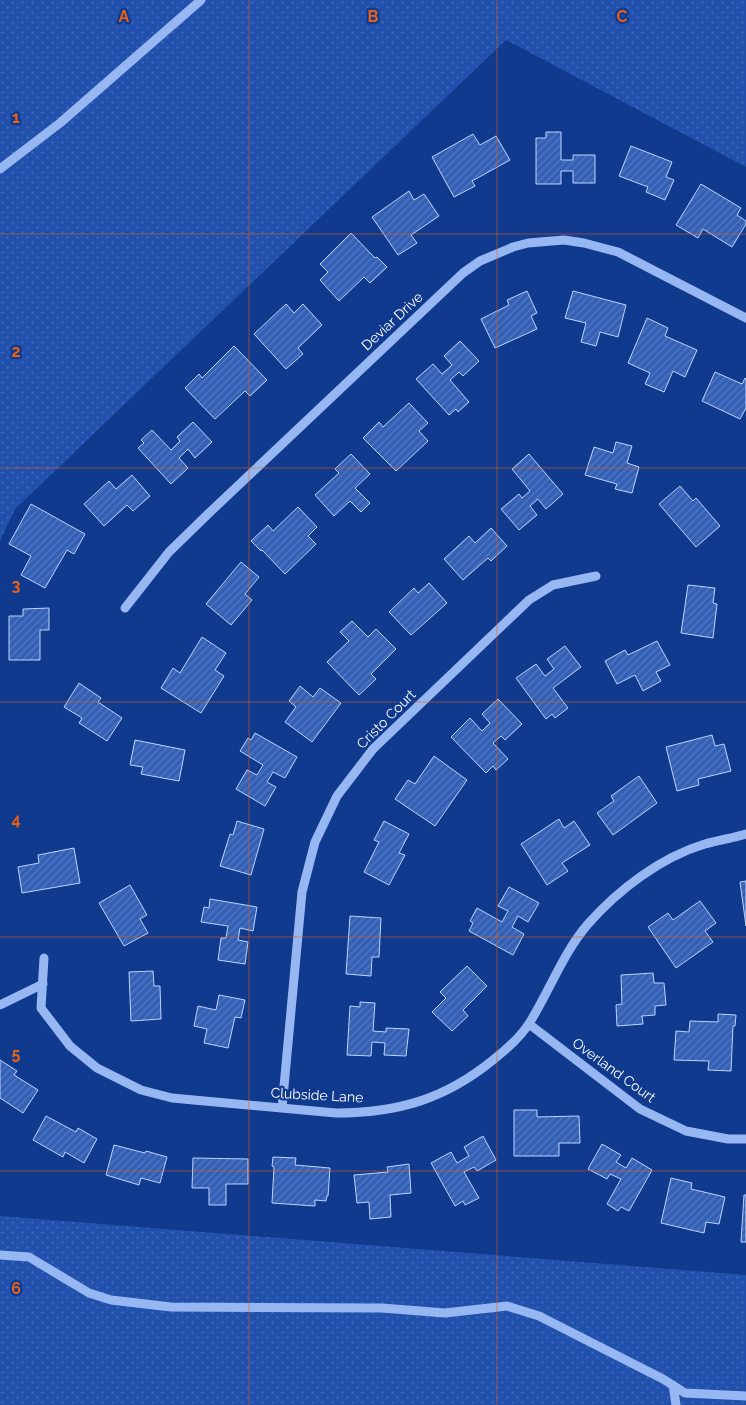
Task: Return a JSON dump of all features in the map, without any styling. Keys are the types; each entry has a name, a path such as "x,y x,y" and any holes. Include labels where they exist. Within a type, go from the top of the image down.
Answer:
{"street":[{"path":"0,169 60,122 201,0"},
{"name":"Deviar Drive","path":"125,608 169,552 463,272 480,261 513,247 528,243 564,240 584,243 618,252 746,318"},
{"name":"Cristo Court","path":"282,1108 302,892 315,842 337,796 373,749 529,600 553,586 596,576"},
{"name":"Clubside Lane","path":"44,958 41,1008 70,1046 97,1068 141,1090 172,1098 336,1113 358,1113 392,1109 419,1102 455,1087 481,1070 509,1047 529,1024 572,946 588,924 621,891 658,866 682,853 705,844 746,834"},
{"path":"0,1005 42,984"},
{"name":"Overland Court","path":"529,1024 640,1109 686,1131 728,1139 746,1139"},
{"path":"0,1256 29,1256 89,1293 111,1300 171,1307 382,1308 445,1313 507,1306 539,1316 685,1392 746,1396"},
{"path":"673,1386 676,1405"}],"shaded area":[{"path":"0,0 746,0 746,167 506,40 15,509 0,541"},
{"path":"0,1216 746,1275 746,1405 0,1405"}],"building":[{"path":"546,132 561,132 561,160 573,160 573,155 595,155 595,183 573,183 573,171 561,171 561,184 536,184 536,138 546,138"},
{"path":"473,134 480,145 496,136 510,160 472,181 475,186 454,197 432,157"},
{"path":"631,146 672,162 666,177 674,180 665,200 646,192 648,187 619,176"},
{"path":"701,184 741,208 737,215 746,221 746,224 732,247 703,229 698,238 676,225"},
{"path":"409,191 414,200 424,194 439,216 411,235 417,243 398,255 372,217"},
{"path":"351,233 375,258 377,257 387,267 370,283 364,277 339,301 320,280 328,272 320,264"},
{"path":"527,291 537,313 531,316 537,329 495,348 481,319 509,305 507,300"},
{"path":"573,291 626,305 618,337 600,332 596,346 581,342 586,323 565,318"},
{"path":"286,304 294,313 303,304 322,325 298,348 303,354 286,369 254,334"},
{"path":"647,318 668,328 665,336 697,350 685,377 673,371 664,392 645,384 650,373 628,363"},
{"path":"460,341 479,361 463,376 459,372 450,380 469,402 458,412 456,409 449,415 416,379 433,364 442,374 452,365 444,356"},
{"path":"234,346 267,380 250,396 245,391 215,419 185,388 199,374 202,378"},
{"path":"715,372 742,384 746,379 746,408 740,419 702,401"},
{"path":"409,403 428,423 419,431 428,441 396,471 363,438 379,422 383,427"},
{"path":"193,422 212,442 195,458 188,449 179,458 188,468 171,484 138,448 144,443 141,440 152,430 171,450 180,441 177,437"},
{"path":"616,442 632,446 627,463 639,467 632,493 615,489 617,484 585,475 594,447 613,453"},
{"path":"351,454 370,474 355,488 370,503 361,512 350,501 334,516 315,495 339,473 335,469"},
{"path":"529,454 563,494 546,509 538,499 530,506 537,515 519,530 501,509 519,494 522,498 530,491 512,469"},
{"path":"132,475 150,496 133,511 127,505 104,526 84,504 109,481 116,489"},
{"path":"680,486 693,501 696,498 720,526 696,547 659,504"},
{"path":"31,504 85,534 74,554 67,550 45,588 21,575 31,556 9,544"},
{"path":"298,507 317,527 308,536 316,544 285,574 251,541 268,525 273,531"},
{"path":"491,528 507,546 491,561 488,558 463,580 444,559 469,536 475,543"},
{"path":"241,562 259,577 245,594 252,600 231,625 206,604"},
{"path":"429,583 447,603 411,635 389,612 414,588 418,593"},
{"path":"688,585 715,588 713,603 717,604 713,638 681,633"},
{"path":"49,608 49,630 40,630 40,660 9,660 9,616 23,616 23,609"},
{"path":"352,621 368,637 376,629 396,649 371,674 376,679 359,695 327,662 349,641 340,632"},
{"path":"202,637 226,653 215,670 224,676 201,713 161,688 173,668 180,673"},
{"path":"657,641 670,665 656,672 661,681 643,691 635,675 617,684 605,661 625,650 628,655"},
{"path":"565,646 581,667 553,688 568,708 555,718 552,714 546,719 516,678 536,664 545,676 554,669 547,659"},
{"path":"79,683 101,698 98,702 122,718 107,741 79,723 82,718 64,707"},
{"path":"300,686 313,697 320,688 341,703 312,742 285,722 296,707 289,701"},
{"path":"498,699 522,724 505,740 501,736 493,743 508,759 496,770 493,766 486,773 451,737 470,718 482,731 490,723 482,714"},
{"path":"255,733 297,757 285,778 273,772 267,782 276,787 265,806 236,789 247,770 257,775 263,765 240,751 248,738 251,740"},
{"path":"712,735 715,746 724,744 731,771 698,779 699,785 677,791 666,747"},
{"path":"135,740 185,750 179,781 141,774 143,767 130,765"},
{"path":"434,756 467,780 435,826 395,799 408,780 415,784"},
{"path":"639,776 657,803 613,835 597,813 614,801 611,796"},
{"path":"559,819 564,828 574,821 590,845 562,863 568,871 547,885 521,844"},
{"path":"237,821 264,829 251,875 220,866 230,834 233,835"},
{"path":"384,821 409,834 399,853 405,855 389,885 364,872 379,842 374,840"},
{"path":"74,848 80,883 22,893 18,867 39,863 38,855"},
{"path":"746,881 746,926 740,882"},
{"path":"130,885 147,915 140,919 148,933 124,946 99,903"},
{"path":"509,887 539,903 528,922 518,916 512,927 524,934 513,955 469,931 473,923 470,921 477,908 502,922 508,911 498,906"},
{"path":"210,899 257,907 253,931 240,928 238,940 248,942 245,964 218,960 221,938 226,938 228,926 201,922 204,907 209,908"},
{"path":"700,901 716,923 705,931 713,942 676,968 648,927 668,913 673,920"},
{"path":"350,916 381,918 379,957 372,957 371,976 346,974"},
{"path":"467,966 487,986 463,1010 468,1016 452,1031 432,1012 446,998 440,992"},
{"path":"153,971 154,986 160,986 161,1019 131,1021 129,972"},
{"path":"653,973 654,983 664,983 666,1005 655,1006 655,1015 642,1016 643,1024 617,1026 616,1005 622,1004 621,975"},
{"path":"219,995 245,1000 241,1018 235,1017 228,1048 204,1043 207,1029 194,1026 198,1006 216,1010"},
{"path":"360,1002 375,1003 373,1031 386,1032 386,1028 409,1029 406,1056 384,1055 385,1043 372,1042 371,1056 347,1055 350,1006 360,1007"},
{"path":"718,1014 736,1015 735,1026 733,1026 731,1071 708,1070 709,1061 674,1060 676,1031 689,1032 690,1021 718,1022"},
{"path":"0,1060 17,1071 14,1075 38,1090 23,1113 0,1098"},
{"path":"514,1110 537,1110 537,1117 579,1116 580,1143 559,1143 559,1156 514,1156"},
{"path":"46,1116 76,1132 78,1128 97,1139 84,1163 65,1152 63,1157 33,1140"},
{"path":"483,1136 496,1160 477,1171 474,1167 464,1172 479,1198 465,1205 463,1201 455,1206 431,1163 451,1152 457,1163 469,1156 464,1147"},
{"path":"602,1144 621,1155 616,1162 626,1168 632,1158 652,1170 629,1211 621,1207 618,1211 607,1204 621,1179 610,1174 607,1179 588,1169"},
{"path":"114,1145 167,1157 160,1183 141,1178 139,1185 106,1175"},
{"path":"273,1157 296,1158 295,1165 330,1168 326,1201 315,1200 315,1206 272,1203"},
{"path":"193,1158 248,1159 248,1184 226,1184 226,1205 209,1205 209,1188 192,1188"},
{"path":"409,1164 411,1193 390,1195 391,1217 370,1219 369,1202 357,1203 354,1175 388,1172 387,1167"},
{"path":"671,1178 692,1183 691,1189 725,1197 719,1224 706,1222 704,1233 661,1223"},
{"path":"744,1195 746,1195 746,1242 741,1242"}]}
